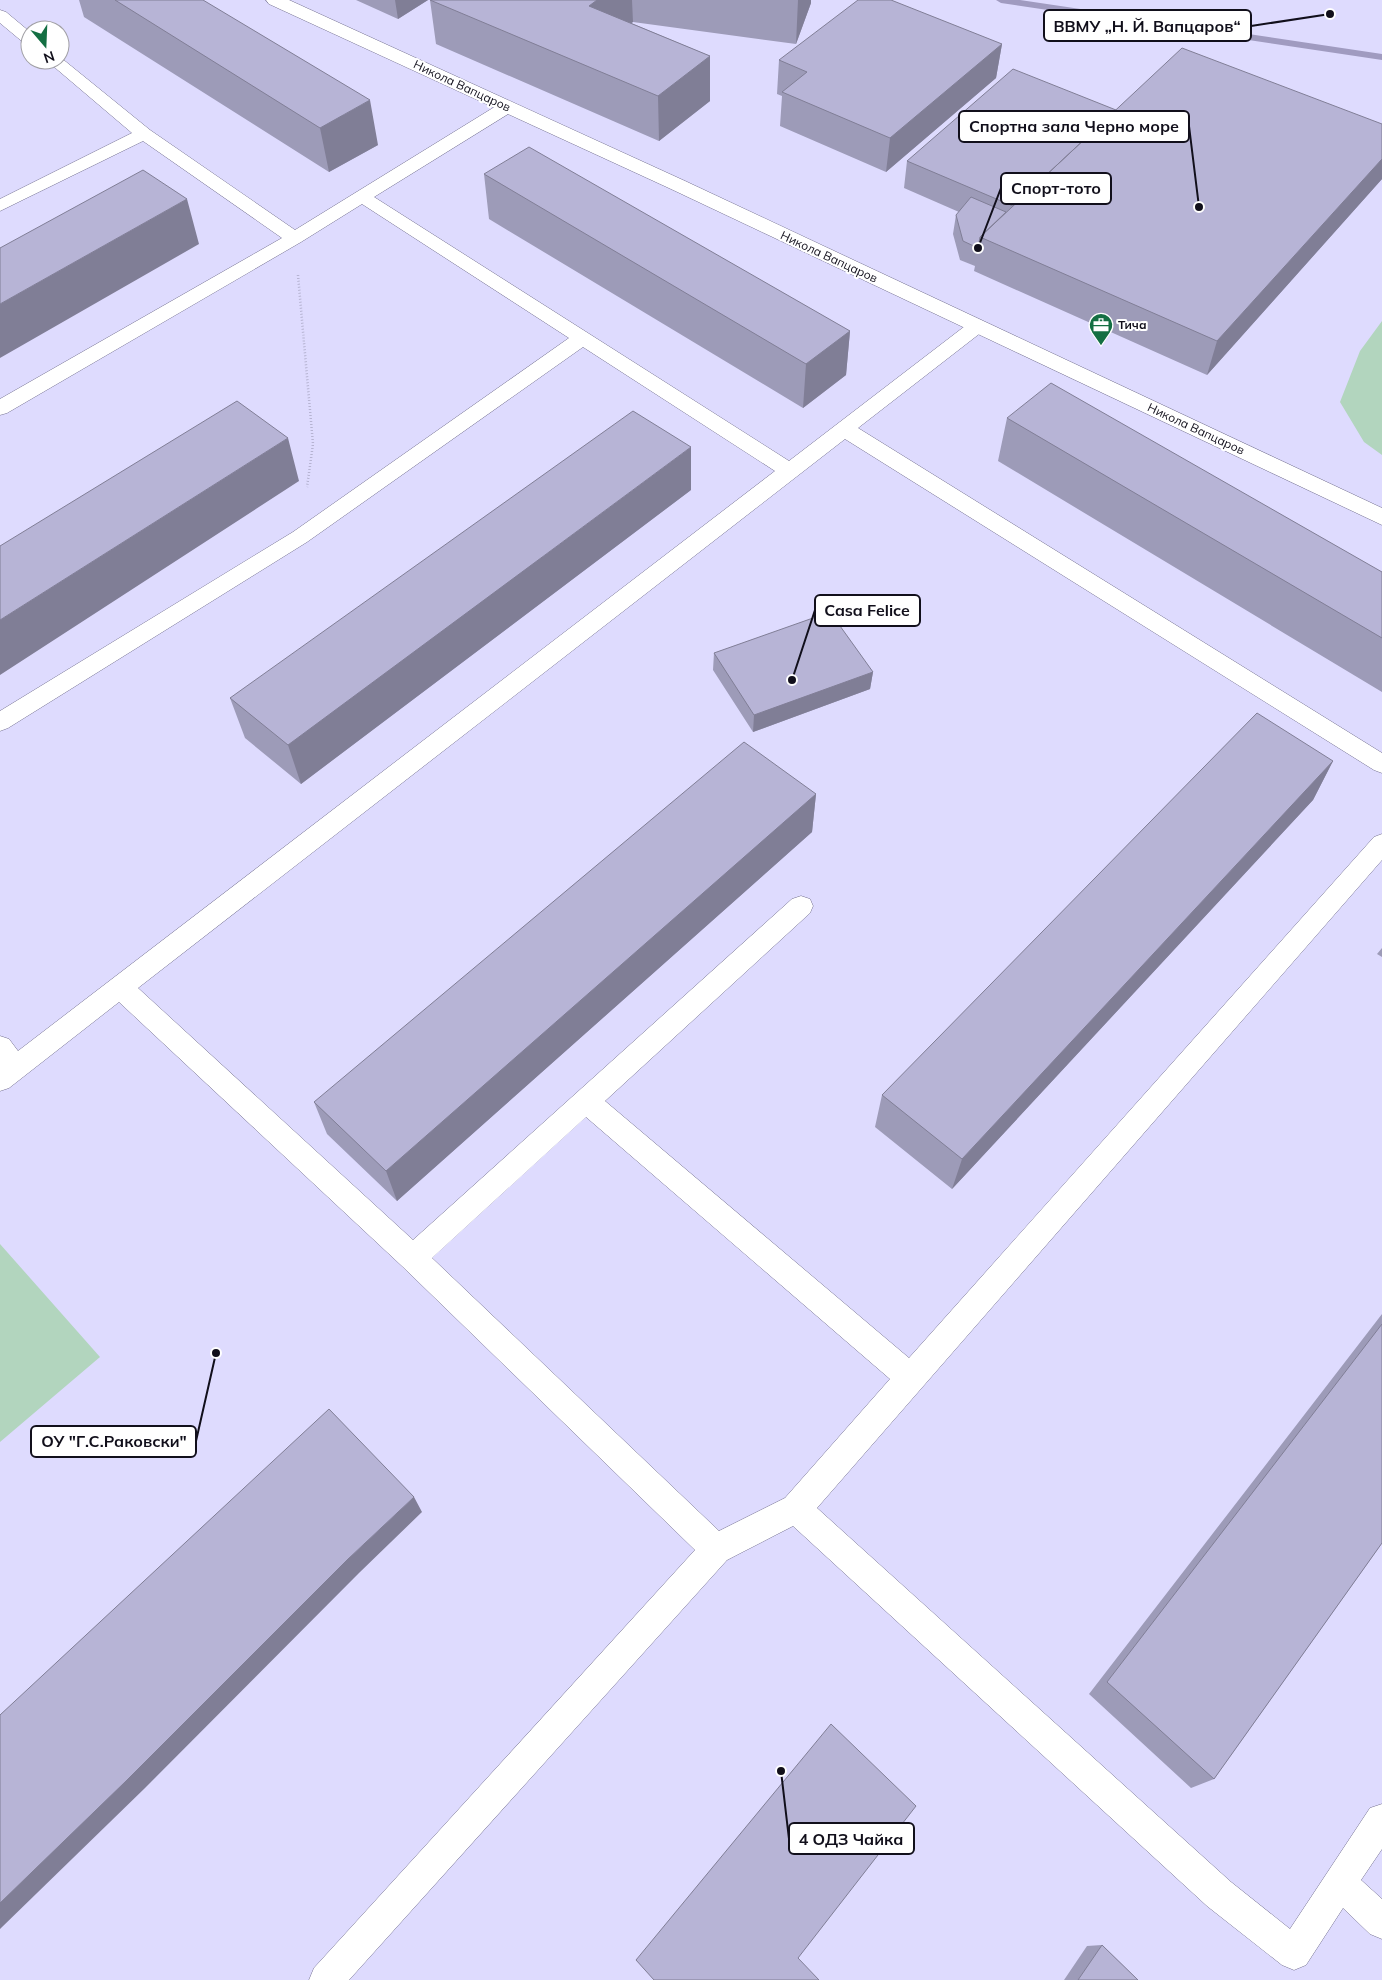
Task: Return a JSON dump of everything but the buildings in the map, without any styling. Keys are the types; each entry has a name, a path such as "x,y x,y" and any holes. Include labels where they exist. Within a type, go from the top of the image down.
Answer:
{"street":[{"name":"Никола Вапцаров","path":"275,0 1382,516"}],"lane":[{"path":"0,15 20,32"},
{"path":"66,70 144,134 295,238"},
{"path":"0,408 295,238 507,107"},
{"path":"0,206 144,134"},
{"path":"361,196 790,471"},
{"path":"0,1047 8,1074 976,327"},
{"path":"0,722 300,538 583,338"},
{"path":"844,429 1382,764"},
{"path":"326,1980 716,1549 796,1509 1382,844"},
{"path":"413,1258 801,906"},
{"path":"120,987 413,1258 716,1549"},
{"path":"586,1101 911,1378"},
{"path":"796,1509 1219,1894 1294,1952 1382,1820"},
{"path":"1340,1883 1382,1922"}],"path":[{"path":"295,238 313,444 300,538"}],"green space":[{"path":"1382,321 1382,455 1364,442 1340,402 1360,351"},
{"path":"0,1244 100,1357 0,1442"}],"waterway":[{"path":"1001,0 1382,57"}],"place":[{"name":"ВВМУ „Н. Й. Вапцаров“","path":"1330,14"},
{"name":"Спортна зала Черно море","path":"1199,207"},
{"name":"Спорт-тото","path":"978,248"},
{"name":"Тича","path":"1101,346"},
{"name":"Casa Felice","path":"792,680"},
{"name":"ОУ \"Г.С.Раковски\"","path":"216,1353"},
{"name":"4 ОДЗ Чайка","path":"781,1771"}]}
